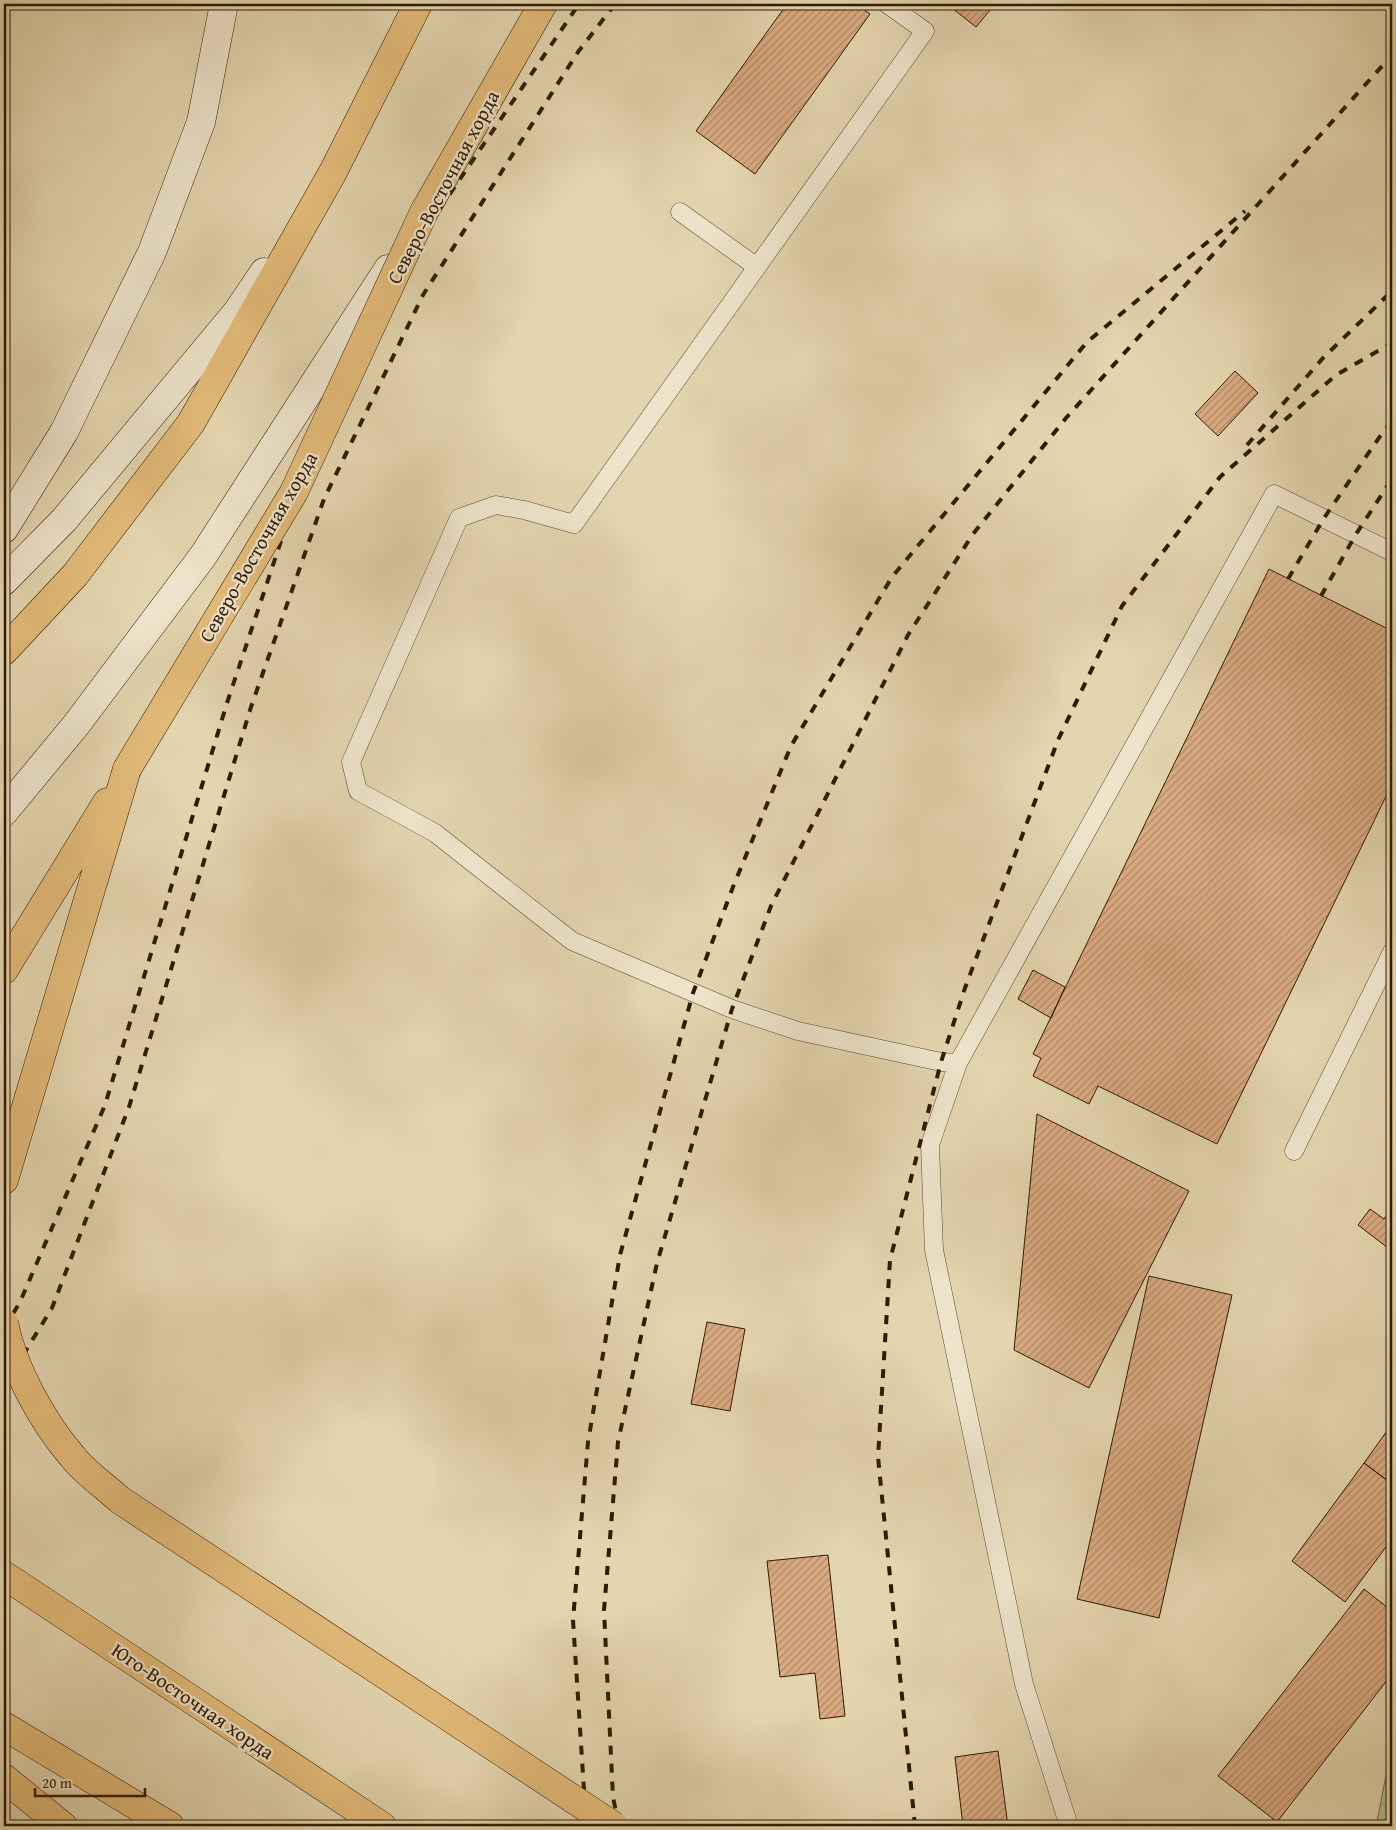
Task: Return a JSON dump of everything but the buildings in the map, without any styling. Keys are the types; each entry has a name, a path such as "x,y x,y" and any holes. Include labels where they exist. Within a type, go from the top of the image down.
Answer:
{"main road":[{"path":"4,529 64,432 152,252 201,122 224,4"},
{"path":"4,651 75,575 191,423 333,172 418,4"},
{"name":"Северо-Восточная хорда","path":"4,970 294,492 424,212 543,4"},
{"path":"4,580 64,520 237,312 333,172"},
{"path":"4,812 76,725 203,556 424,212"},
{"path":"4,1180 127,769"},
{"path":"4,1323 7,1338 34,1400 72,1457 120,1500 614,1826"},
{"name":"Юго-Восточная хорда","path":"4,1576 382,1826"},
{"path":"4,1726 170,1826"},
{"path":"4,1778 63,1826"}],"lane":[{"path":"887,4 925,31 574,524 524,510 496,505 459,518 351,762 358,791 436,833 572,941 732,1009 790,1028 941,1062 958,1063"},
{"path":"680,212 757,267"},
{"path":"1070,1826 1024,1684 934,1250 930,1145 958,1063 1274,494 1392,552"},
{"path":"1294,1150 1392,952"}],"green space":[{"path":"1392,1745 1392,1826 1375,1826 1377,1821"}],"railway":[{"path":"4,1329 20,1302 105,1105 227,703 294,502 390,282 579,4"},
{"path":"4,1386 52,1308 129,1107 251,707 324,499 423,295 578,52 615,4"},
{"path":"619,1826 613,1797 604,1610 618,1442 657,1263 732,1009 771,906 908,635 973,534 1066,418 1392,55"},
{"path":"590,1826 584,1790 573,1620 588,1442 620,1255 693,993 733,887 791,746 892,577 1087,342 1245,211"},
{"path":"1247,445 1323,358 1392,291"},
{"path":"915,1826 878,1457 890,1260 941,1062 965,988 1058,740 1122,606 1220,477 1336,375 1392,343"},
{"path":"1288,579 1324,518 1385,429 1392,423"},
{"path":"1321,596 1356,534 1392,479"}]}
